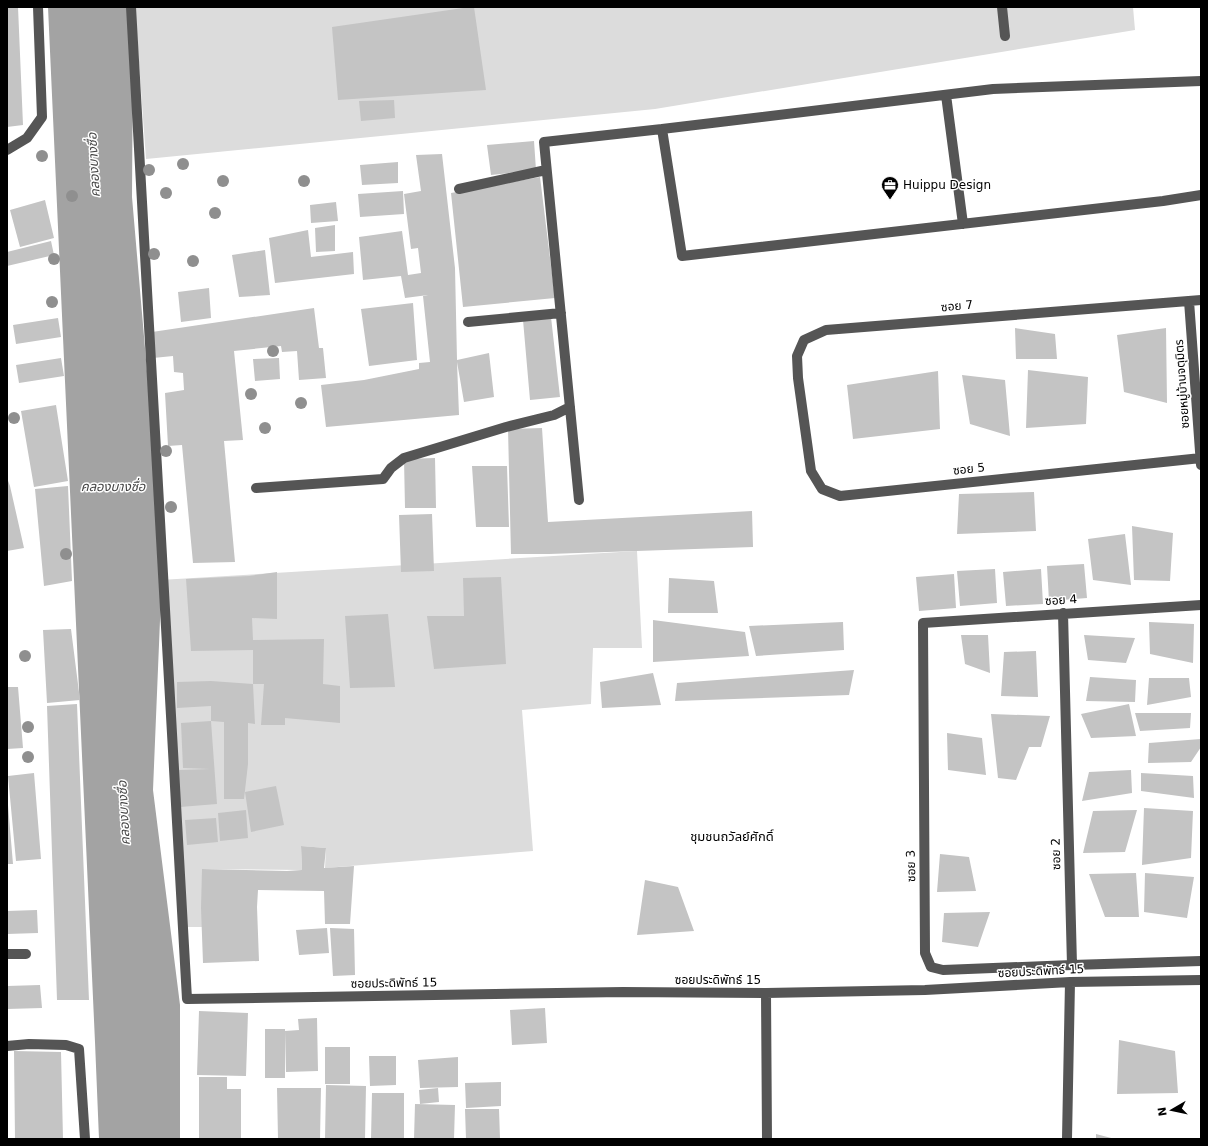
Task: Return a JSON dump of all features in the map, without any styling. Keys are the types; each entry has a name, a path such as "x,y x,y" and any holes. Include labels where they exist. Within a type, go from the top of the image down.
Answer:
{"street":[{"path":"7,150 27,138 42,117 38,7"},
{"name":"ซอยประดิพัทธ์ 15","path":"131,7 187,1000 622,992 766,993 926,990 1070,982 1201,980"},
{"path":"1002,7 1005,36"},
{"path":"579,500 544,142 992,89 1201,80"},
{"path":"946,95 963,224"},
{"path":"662,129 682,256 1163,201 1201,195"},
{"path":"459,189 546,170"},
{"name":"ซอย 7","path":"803,412 797,356 804,340 826,330 1201,300"},
{"name":"ซอยหมู่บ้านจตุมิตร","path":"1189,301 1201,460"},
{"path":"468,322 561,313"},
{"path":"256,488 384,479 390,468 404,458 506,427 554,415 570,407"},
{"name":"ซอย 5","path":"803,412 811,471 822,489 840,496 1201,460"},
{"name":"ซอย 4","path":"923,623 1201,604"},
{"name":"ซอย 2","path":"1063,613 1072,965"},
{"name":"ซอย 3","path":"923,623 925,953 931,968 943,970 1072,965"},
{"path":"7,954 26,954"},
{"path":"1072,965 1201,961"},
{"path":"1067,1139 1070,982"},
{"path":"766,993 768,1139"},
{"path":"7,1046 29,1044 66,1045 79,1049 85,1139"}],"shaded area":[{"path":"135,7 1133,7 1135,30 655,109 146,159"},
{"path":"637,551 642,648 593,648 591,704 522,710 533,851 325,868 326,848 301,846 302,870 202,869 202,927 183,927 160,580"}],"water":[{"name":"คลองบางซื่อ","path":"48,7 131,7 133,39 132,197 156,476 161,596 153,790 180,1005 180,1139 99,1139"}],"building":[{"path":"7,7 18,7 23,125 7,127"},
{"path":"474,7 486,90 338,100 332,27"},
{"path":"394,100 395,118 361,121 359,101"},
{"path":"534,141 536,170 491,175 487,145"},
{"path":"442,154 455,268 457,360 489,353 494,397 464,402 457,362 459,415 326,427 321,385 364,380 419,369 419,363 430,362 423,296 428,295 405,298 401,276 363,280 359,237 402,231 408,275 421,273 418,248 411,249 404,194 421,191 416,155"},
{"path":"398,162 398,183 362,185 360,165"},
{"path":"540,177 555,298 463,307 451,193"},
{"path":"403,191 404,214 360,217 358,194"},
{"path":"45,200 54,238 20,247 10,210"},
{"path":"336,202 338,221 311,223 310,205"},
{"path":"335,225 335,251 316,252 315,228"},
{"path":"308,230 311,257 353,252 354,274 275,283 269,238"},
{"path":"51,241 54,255 7,266 7,252"},
{"path":"265,250 270,295 239,297 232,255"},
{"path":"209,288 211,318 181,322 178,292"},
{"path":"413,303 417,360 369,366 361,309"},
{"path":"314,308 319,348 323,348 326,378 299,380 297,351 282,352 281,346 234,351 243,440 224,441 235,562 193,563 182,445 168,446 165,393 184,390 183,373 174,372 173,356 153,358 152,332"},
{"path":"551,317 560,397 530,400 523,320"},
{"path":"58,318 61,337 16,344 13,325"},
{"path":"1015,328 1055,334 1057,359 1016,359"},
{"path":"1166,328 1167,403 1124,392 1117,335"},
{"path":"61,358 64,376 19,383 16,365"},
{"path":"279,358 280,379 255,381 253,359"},
{"path":"1028,370 1088,377 1086,424 1026,428"},
{"path":"938,371 940,429 853,439 847,385"},
{"path":"962,375 1005,380 1010,436 970,424"},
{"path":"56,405 68,481 34,487 21,411"},
{"path":"542,428 548,522 752,511 753,547 511,554 508,429"},
{"path":"435,458 436,508 405,508 404,459"},
{"path":"472,466 507,466 509,527 476,527"},
{"path":"7,478 24,548 7,551"},
{"path":"68,486 72,581 44,586 35,489"},
{"path":"1034,492 1036,531 957,534 959,494"},
{"path":"432,514 434,571 401,572 399,515"},
{"path":"1132,526 1173,533 1170,581 1134,580"},
{"path":"1125,534 1131,585 1093,580 1088,539"},
{"path":"1084,564 1087,598 1049,601 1047,566"},
{"path":"995,569 997,603 960,606 957,571"},
{"path":"1041,569 1043,604 1006,606 1003,572"},
{"path":"277,572 277,619 252,618 253,640 324,639 323,684 340,686 340,723 285,718 285,725 261,725 264,684 253,684 253,650 191,651 186,579 249,576"},
{"path":"954,574 956,608 919,611 916,577"},
{"path":"501,577 506,664 434,669 427,616 464,616 463,578"},
{"path":"669,578 714,581 718,613 668,613"},
{"path":"388,614 395,687 350,688 345,616"},
{"path":"653,620 745,632 749,656 653,662"},
{"path":"843,622 844,650 756,656 749,626"},
{"path":"1149,622 1194,624 1193,663 1150,654"},
{"path":"71,629 80,700 47,703 43,630"},
{"path":"961,635 988,635 990,673 965,664"},
{"path":"1084,635 1135,638 1126,663 1088,660"},
{"path":"1036,651 1038,697 1001,696 1004,652"},
{"path":"854,670 849,695 675,701 677,683"},
{"path":"653,673 661,705 602,708 600,682"},
{"path":"1090,677 1136,680 1135,702 1086,701"},
{"path":"1149,678 1189,678 1191,697 1147,705"},
{"path":"211,681 253,684 255,724 248,723 248,764 244,799 224,799 224,722 211,721 211,706 177,708 177,682"},
{"path":"7,687 18,687 23,748 7,749"},
{"path":"77,704 89,1000 57,1000 47,706"},
{"path":"1129,704 1136,736 1091,738 1081,714"},
{"path":"1135,713 1191,713 1190,728 1140,731"},
{"path":"991,714 1050,716 1041,747 1029,747 1016,780 998,778"},
{"path":"211,721 217,804 180,807 178,770 210,769 183,768 181,723"},
{"path":"947,733 982,738 986,775 948,770"},
{"path":"1201,739 1201,747 1191,762 1148,763 1149,743"},
{"path":"1131,770 1132,793 1082,801 1089,772"},
{"path":"34,773 41,859 16,861 8,776"},
{"path":"1141,773 1193,776 1194,798 1141,791"},
{"path":"276,786 284,825 251,832 245,792"},
{"path":"8,805 13,864 7,864"},
{"path":"1144,808 1193,811 1191,858 1142,865"},
{"path":"246,810 248,838 220,841 218,813"},
{"path":"1137,810 1125,852 1083,853 1093,811"},
{"path":"216,818 218,842 187,845 185,820"},
{"path":"301,846 326,848 324,868 354,866 350,924 325,924 324,891 258,890 257,907 259,961 203,963 201,908 202,869 302,870"},
{"path":"940,854 969,857 976,891 937,892"},
{"path":"1136,873 1139,917 1105,917 1089,874"},
{"path":"1145,873 1194,877 1187,918 1144,912"},
{"path":"645,880 678,887 694,931 637,935"},
{"path":"37,910 38,933 7,934 7,911"},
{"path":"990,912 978,947 942,942 944,913"},
{"path":"327,928 329,953 299,955 296,930"},
{"path":"330,928 354,929 355,975 333,976"},
{"path":"40,985 42,1008 7,1009 7,986"},
{"path":"545,1008 547,1043 512,1045 510,1010"},
{"path":"199,1011 248,1013 246,1076 197,1075"},
{"path":"317,1018 318,1071 286,1072 285,1031 299,1030 298,1019"},
{"path":"265,1029 285,1029 285,1078 265,1078"},
{"path":"1119,1040 1175,1051 1178,1093 1117,1094"},
{"path":"325,1047 350,1047 350,1084 325,1084"},
{"path":"14,1051 61,1052 63,1139 15,1139"},
{"path":"369,1056 396,1056 396,1085 370,1086"},
{"path":"458,1057 458,1087 420,1088 418,1060"},
{"path":"199,1077 227,1077 227,1089 241,1089 241,1139 199,1139"},
{"path":"501,1082 501,1106 466,1108 465,1083"},
{"path":"326,1085 366,1086 365,1139 325,1139"},
{"path":"277,1088 321,1088 320,1139 278,1139"},
{"path":"438,1088 439,1102 420,1104 419,1090"},
{"path":"372,1093 404,1093 404,1139 371,1139"},
{"path":"415,1104 455,1105 454,1139 414,1139"},
{"path":"465,1109 499,1109 500,1139 466,1139"},
{"path":"1096,1134 1115,1139 1096,1139"}],"place":[{"name":"Huippu Design","path":"890,200"}],"district":[{"name":"ชุมชนถวัลย์ศักดิ์","path":"732,836"}]}
